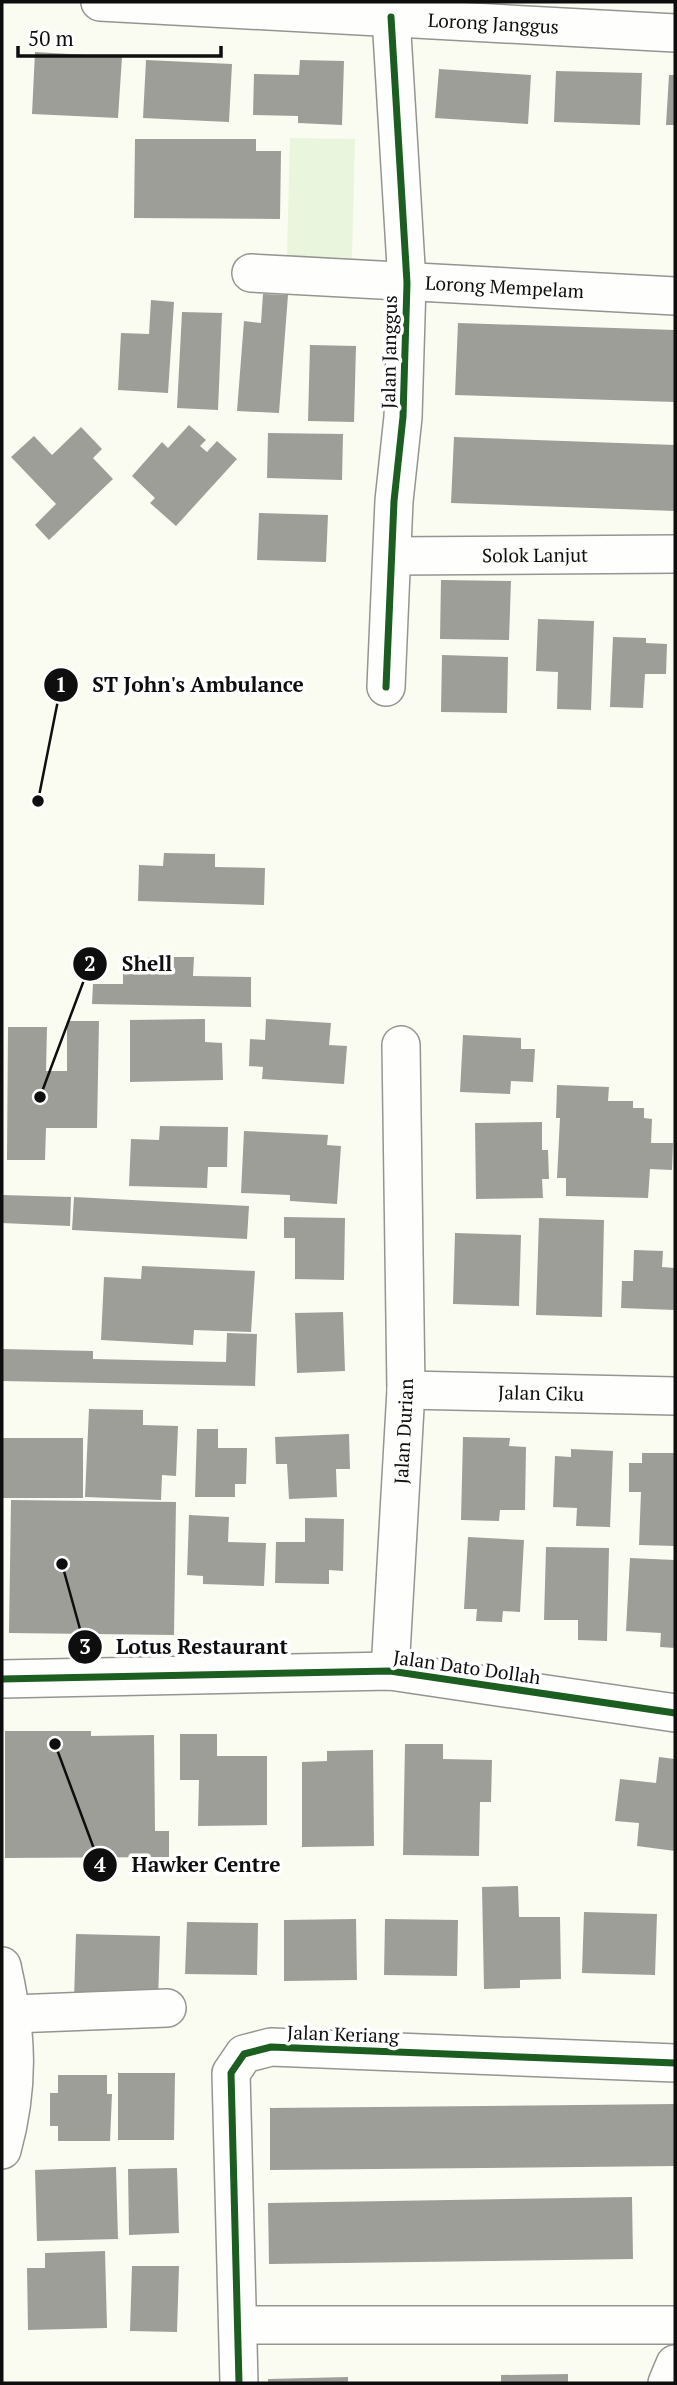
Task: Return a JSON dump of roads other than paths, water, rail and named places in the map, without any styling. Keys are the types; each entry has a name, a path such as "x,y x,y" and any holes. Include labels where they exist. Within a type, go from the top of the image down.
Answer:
{"street":[{"name":"Lorong Janggus","path":"100,2 276,6 391,18 534,13 675,33"},
{"name":"Jalan Janggus","path":"386,687 394,502 403,417 407,283 391,18"},
{"name":"Lorong Mempelam","path":"251,273 675,296"},
{"name":"Solok Lanjut","path":"393,556 675,554"},
{"name":"Jalan Durian","path":"390,1671 406,1390 401,1045"},
{"name":"Jalan Ciku","path":"406,1390 675,1396"},
{"name":"Jalan Dato Dollah","path":"2,1679 390,1671 675,1713"},
{"path":"2,1966 13,2014 16,2076 2,2150"},
{"path":"13,2014 167,2008"},
{"name":"Jalan Keriang","path":"239,2383 231,2073 244,2054 271,2047 675,2063"},
{"path":"239,2325 675,2325"},
{"path":"667,2383 675,2364"}],"place":[{"name":"ST John's Ambulance","path":"38,801"},
{"name":"Shell","path":"40,1097"},
{"name":"Lotus Restaurant","path":"62,1564"},
{"name":"Hawker Centre","path":"55,1744"}]}
